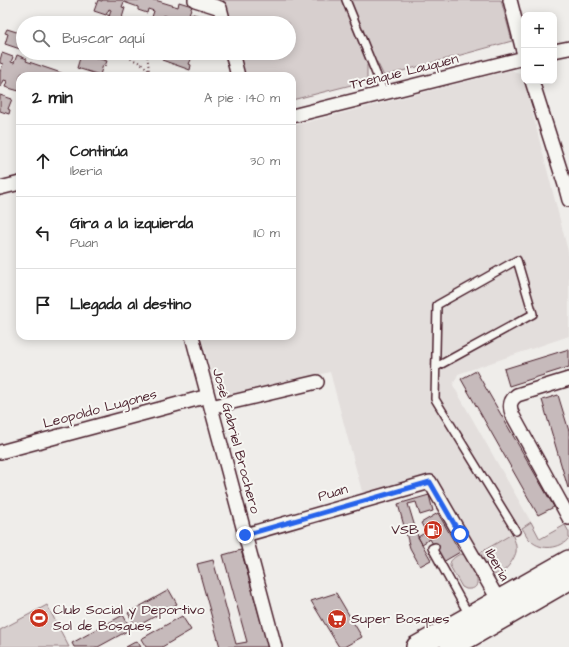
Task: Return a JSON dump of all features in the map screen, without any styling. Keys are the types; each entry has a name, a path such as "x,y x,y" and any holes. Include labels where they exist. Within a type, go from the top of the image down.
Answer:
{"main road":[{"path":"418,647 569,561"},
{"path":"451,647 569,579"}],"street":[{"path":"195,0 220,8 222,16"},
{"path":"510,0 522,48"},
{"path":"557,50 569,48"},
{"name":"Trenque Lauquen","path":"296,115 521,57"},
{"path":"234,60 237,72"},
{"path":"533,84 567,184 569,200"},
{"path":"0,188 16,184"},
{"name":"José Gabriel Brochero","path":"193,340 275,647"},
{"path":"569,379 517,395 512,399 510,406 513,416 569,518"},
{"name":"Leopoldo Lugones","path":"0,452 209,401 317,382"},
{"name":"Puan","path":"245,535 430,482"},
{"name":"Iberia","path":"430,482 456,536 499,601"}],"lane":[{"path":"346,0 384,93"},
{"path":"436,367 533,314 517,260 437,305 434,399 516,531"},
{"path":"435,547 432,548 470,617"}],"path":[{"path":"108,16 110,10"},
{"path":"133,60 144,65 148,72"},
{"path":"147,60 149,72"}],"shaded area":[{"path":"223,0 501,0 512,41 384,76 377,62 367,65 367,81 296,99 296,72 242,72 239,60 296,60 296,16 227,16"},
{"path":"512,70 521,75 521,84 525,84 569,255 569,336 458,374 453,385 531,522 478,554 434,474 363,495 330,372 226,397 216,388 202,340 296,340 296,125"},
{"path":"531,522 540,539 565,525 569,532 569,538 561,545 551,547 535,544 527,537 522,528"},
{"path":"512,534 516,547 515,555 508,567 501,573 491,573 478,554"},
{"path":"460,554 465,555 474,570 477,581 476,586 473,588 466,589 462,587 450,566 451,560"},
{"name":"Club Social y Deportivo Sol de Bosques","path":"47,605 69,647 0,647 0,630"}],"building":[{"path":"98,0 155,0 178,7 179,2 192,6 189,14 200,16 152,16 154,11 148,9 147,13 138,10 138,7 124,2 122,7 125,8 123,16 109,16 111,10 109,9 106,15 94,11"},
{"path":"7,29 16,32 16,48 5,44 8,34 5,33"},
{"path":"2,53 13,57 11,62 14,63 16,58 16,60 26,60 58,72 16,72 16,90 5,87 7,81 4,80 0,87 0,72 3,64 0,63"},
{"path":"79,60 107,61 105,66 103,65 101,72 90,72 77,68"},
{"path":"162,60 191,60 189,64 191,65 190,70"},
{"path":"0,95 12,99 8,109 10,110 9,114 0,111"},
{"path":"569,349 569,367 509,386 504,369"},
{"path":"476,371 554,507 538,515 461,379"},
{"path":"558,395 569,431 568,488 542,400"},
{"path":"429,495 433,511 420,515 416,502 408,504 418,537 431,560 420,566 410,548 398,504"},
{"path":"438,513 460,552 443,562 430,539 422,544 418,537 426,532 421,523"},
{"path":"241,550 268,647 220,647 197,564 213,560 236,644 247,642 223,555"},
{"path":"169,590 177,604 136,627 128,613"},
{"name":"Super Bosques","path":"336,593 362,637 344,647 339,647 311,601"},
{"path":"123,615 131,629 98,647 74,647 72,643"},
{"path":"182,616 191,630 162,647 146,647 141,639"},
{"path":"137,641 141,647 126,647"}],"place":[{"name":"VSB","path":"433,530"},
{"name":"Club Social y Deportivo Sol de Bosques","path":"39,618"},
{"name":"Super Bosques","path":"337,619"}],"route":[{"path":"245,535 430,482 460,534"}]}
